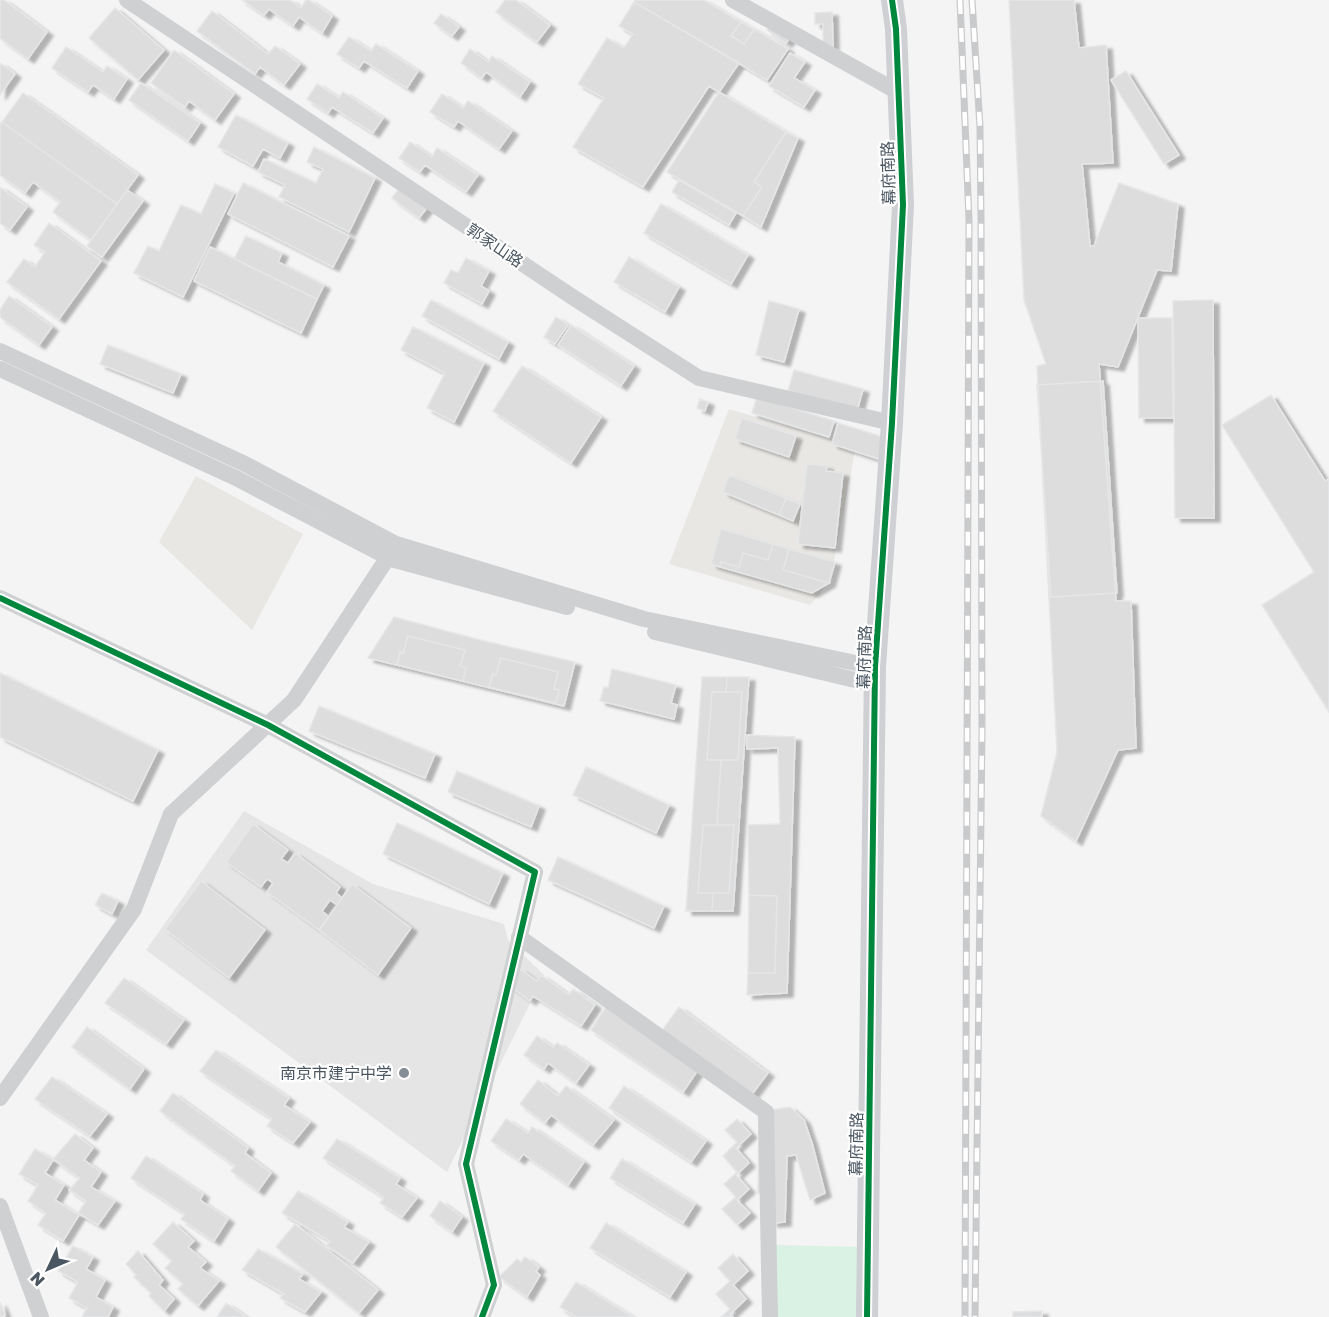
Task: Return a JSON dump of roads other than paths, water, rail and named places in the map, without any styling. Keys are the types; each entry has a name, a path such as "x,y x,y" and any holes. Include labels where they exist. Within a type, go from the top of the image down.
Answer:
{"street":[{"name":"郭家山路","path":"128,0 564,292 699,378 892,423"},
{"path":"734,0 898,92"},
{"name":"幕府南路","path":"867,1317 875,676 892,423 903,205 896,29 892,0"},
{"path":"0,351 243,463 396,544 644,619 875,676"},
{"path":"0,369 236,478 391,559 699,644 875,676"},
{"path":"0,1098 134,909 171,814 294,700 396,544"},
{"path":"0,598 267,725 535,872 466,1164 494,1285 482,1317"},
{"path":"519,937 766,1112 770,1317"},
{"path":"0,1206 41,1317"}],"railway":[{"path":"960,0 969,220 965,1317"},
{"path":"972,0 980,127 981,221 982,732 975,1317"}],"place":[{"name":"南京市建宁中学","path":"404,1073"}]}
